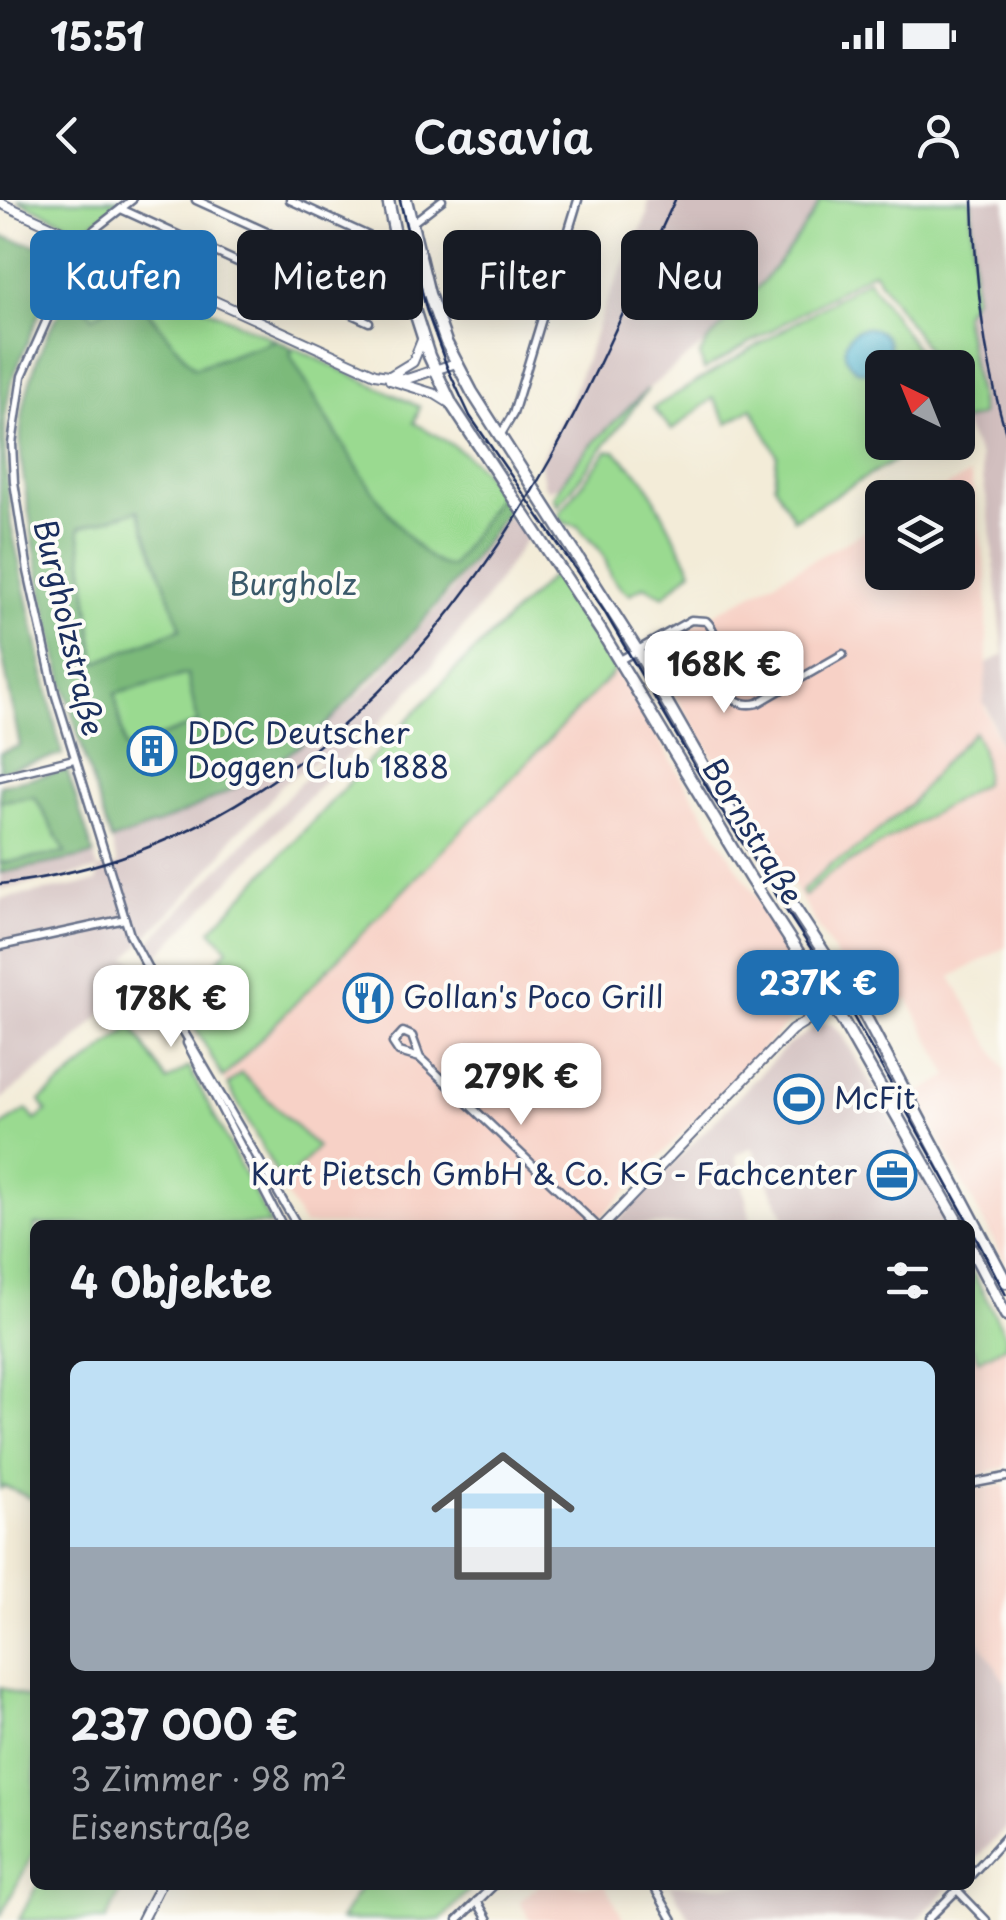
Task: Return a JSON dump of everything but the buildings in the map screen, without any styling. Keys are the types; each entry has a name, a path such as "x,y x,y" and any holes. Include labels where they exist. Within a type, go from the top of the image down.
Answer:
{"main road":[{"name":"Bornstraße","path":"388,200 398,257 423,338 452,405 620,660 734,852 832,1004 956,1220"},
{"name":"Bornstraße","path":"406,200 428,294 456,363 498,437 637,650 718,793 852,993 973,1220"},
{"name":"Bornstraße","path":"975,1224 1006,1282"},
{"path":"975,1256 1006,1315"}],"street":[{"name":"Burgholzstraße","path":"93,230 132,200"},
{"path":"196,200 262,230"},
{"path":"290,200 355,230"},
{"path":"410,225 442,200"},
{"path":"498,437 513,414 578,200"},
{"path":"0,203 58,230"},
{"path":"121,208 369,322"},
{"path":"217,302 400,386 435,394 452,405"},
{"name":"Burgholzstraße","path":"46,320 22,376 12,444 14,482 30,583 74,758 136,947 279,1220"},
{"path":"386,378 413,362 423,338"},
{"path":"386,378 406,379 456,363"},
{"path":"620,660 691,620 706,621 714,631 728,692 736,702 747,706 843,654"},
{"path":"0,776 74,758"},
{"path":"0,946 125,920"},
{"path":"609,1220 783,1038 852,993"},
{"path":"420,1058 399,1052 394,1038 403,1032 412,1036 420,1058 591,1220"},
{"name":"Burgholzstraße","path":"201,1065 294,1220"},
{"path":"975,1483 1006,1477"},
{"path":"975,1871 1006,1838"},
{"path":"142,1920 157,1890"},
{"path":"458,1920 488,1890"},
{"path":"657,1890 673,1920"},
{"path":"928,1920 957,1890"},
{"path":"961,1890 986,1920"},
{"path":"477,1900 488,1920"}],"shaded area":[{"path":"648,200 821,200 805,229 758,287 758,230 640,230"},
{"path":"971,200 1006,200 1006,760 983,704 987,664 1004,654 988,508 975,448 975,417 979,416 975,350 969,350 963,314 974,297"},
{"path":"621,271 621,320 728,320 648,389 597,440 561,484 549,490 544,484 540,460 570,402"},
{"path":"975,505 987,579 983,703 1006,760 1006,947 951,977 1006,1072 1006,1264 916,1095 949,1076 908,999 873,1015 647,651 865,531 865,590 975,590"},
{"path":"505,517 527,525 528,536 482,605 423,677 155,959 146,946 320,762 317,760 283,783 126,959 133,960 139,976 67,1049 0,1100 0,899 97,882 98,870 0,890 0,873 94,855 98,869 118,865 111,841 148,829 241,783 284,755 340,713 378,677 451,592"},
{"path":"616,670 818,991 599,1220 300,1220 223,1078"},
{"path":"821,1023 832,1024 843,1035 948,1220 786,1220 752,1147 736,1155 751,1220 619,1220 787,1046"},
{"path":"1006,1345 1006,1467 975,1476 975,1352 979,1360"},
{"path":"1006,1485 1006,1683 975,1635 975,1489"},
{"path":"975,1635 1006,1683 1006,1828 975,1860"},
{"path":"533,1890 608,1890 624,1920 530,1920 520,1901"},
{"path":"673,1890 946,1890 917,1920 691,1920"}],"green space":[{"path":"17,200 124,200 83,230"},
{"path":"821,200 971,200 974,297 963,314 969,350 927,350 873,271 704,370 700,355 728,320 758,320 758,287"},
{"path":"0,236 30,244 30,320 36,320 11,383 5,417 5,455 11,525 62,755 0,771 0,753 20,746 0,644"},
{"path":"868,279 917,350 873,350 865,328 855,331 855,369 865,371 865,460 896,460 794,519 774,484 777,455 752,408 728,423 713,398 672,430 653,408"},
{"path":"217,313 276,340 194,368 155,320 217,320"},
{"name":"Burgholz","path":"155,320 194,368 276,340 291,347 291,357 364,478 412,541 434,560 452,566 501,492 510,507 423,621 321,729 221,795 111,841 55,649 21,452 27,393 54,321","holes":["138,510 181,628 96,663 79,528","187,674 198,723 125,749 115,694"]},
{"path":"295,348 420,407 414,423 462,452 501,492 452,566 433,560 388,513 291,357"},
{"path":"975,381 981,415 975,417"},
{"path":"648,389 558,506 554,497 573,467"},
{"path":"607,451 615,451 645,480 692,570 664,596 644,586 630,594 621,587 600,550 578,526 564,523 559,514"},
{"path":"138,509 182,628 96,663 79,528"},
{"path":"554,574 616,670 223,1078 183,1005 186,994 228,949 211,930 450,675"},
{"path":"187,674 198,723 125,749 114,694"},
{"path":"974,732 983,758 983,784 828,875 805,896 801,892 910,804"},
{"path":"67,770 94,855 0,873 0,863 66,853 35,797 0,801 0,785"},
{"path":"34,796 67,854 0,863 0,801"},
{"path":"132,1026 167,1081 189,1067 268,1220 30,1220 30,1498 4,1486 0,1489 0,1127 27,1110 35,1120 47,1112 40,1101"},
{"path":"241,1073 317,1147 283,1185 228,1085"},
{"path":"975,1277 1006,1336 1006,1345 979,1360 975,1353"},
{"path":"0,1687 30,1699 30,1860 0,1917"},
{"path":"34,1890 121,1890 106,1920 19,1920"},
{"path":"359,1890 469,1890 441,1920 340,1920"}],"water":[{"path":"867,328 883,334 889,350 865,350 865,372 851,366 845,350 851,334"}],"railway":[{"path":"400,200 426,309 470,416 604,611 712,796 843,998 967,1220"},
{"path":"0,884 91,866 175,836 253,793 325,741 391,679 450,611 503,538 550,460 675,200"},
{"path":"973,200 982,318 991,376 1006,433"},
{"path":"975,1236 1006,1295"}],"place":[{"name":"DDC Deutscher Doggen Club 1888","path":"152,751"},
{"name":"Gollan's Poco Grill","path":"368,998"},
{"name":"McFit","path":"799,1099"},
{"name":"Kurt Pietsch GmbH & Co. KG - Fachcenter","path":"892,1175"}]}
